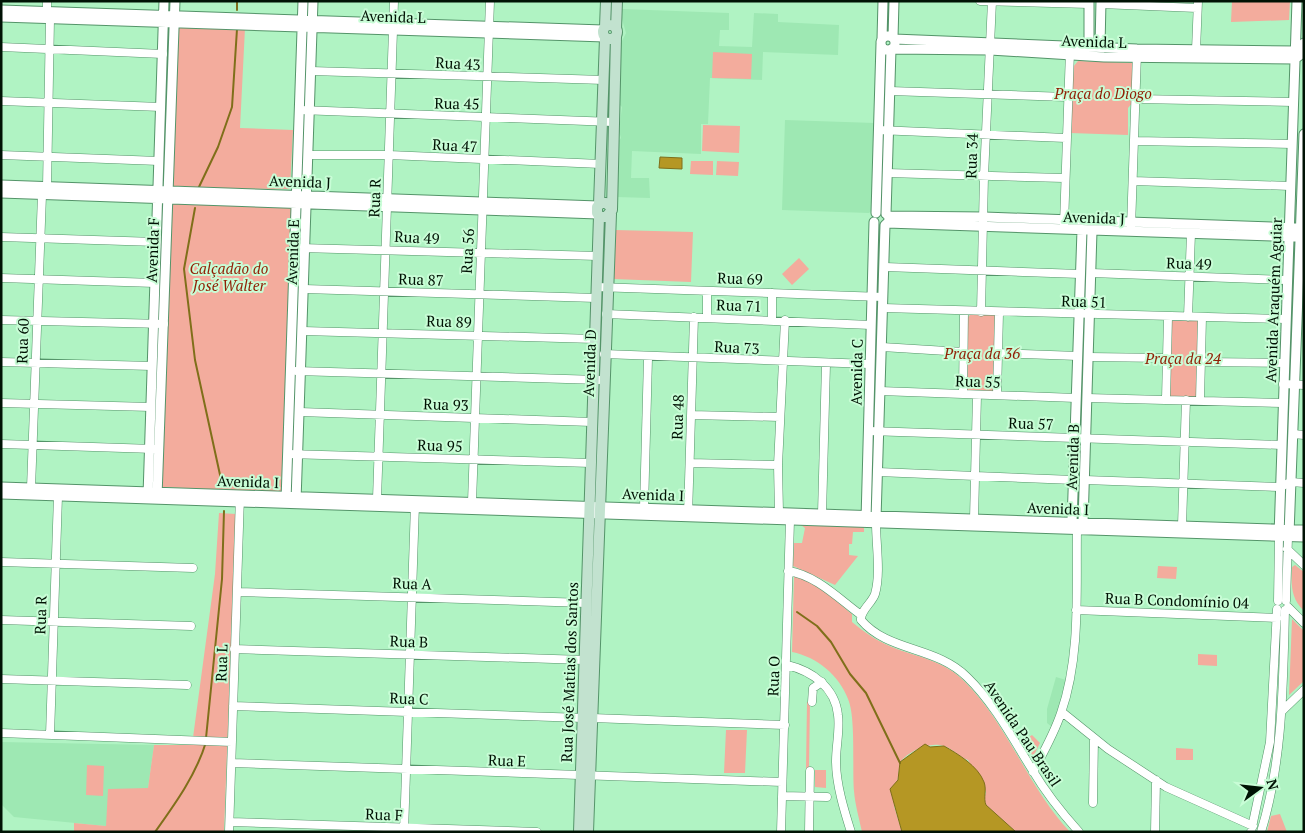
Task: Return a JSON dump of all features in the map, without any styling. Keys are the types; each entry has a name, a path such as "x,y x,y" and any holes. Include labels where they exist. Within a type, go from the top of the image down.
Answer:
{"main road":[{"name":"Avenida D","path":"595,510 599,380 595,339 596,298 602,287 611,210 606,1"},
{"name":"Avenida D","path":"595,510 591,463 592,422 604,354 606,314 598,256 600,164 608,121 604,80 608,33 617,1"},
{"path":"599,210 606,217 611,210"},
{"name":"Rua José Matias dos Santos","path":"588,718 584,660 586,603 595,510"},
{"name":"Rua José Matias dos Santos","path":"588,832 586,776 595,510"},
{"name":"Rua José Matias dos Santos","path":"579,832 586,776"}],"street":[{"name":"Avenida F","path":"154,449 151,407 152,366 159,324 155,283 156,242 163,195 159,161 164,1"},
{"name":"Avenida F","path":"153,495 163,195 175,1"},
{"name":"Avenida E","path":"291,500 288,454 290,370 303,1"},
{"name":"Avenida E","path":"291,500 298,454 302,371 314,1"},
{"name":"Rua R","path":"376,499 394,1"},
{"name":"Rua 56","path":"472,502 490,1"},
{"name":"Avenida C","path":"866,519 869,364 883,1"},
{"path":"893,38 888,36 881,42 884,50 892,49 895,43 893,38 894,1"},
{"path":"980,1 1089,3 1089,47"},
{"name":"Avenida Araquém Aguiar","path":"1252,829 1270,742 1277,618 1283,605 1287,549 1280,487 1293,102 1298,54 1297,1"},
{"name":"Rua 34","path":"981,312 984,176 992,2"},
{"path":"1100,47 1101,3 1197,4 1196,50"},
{"name":"Avenida L","path":"1,10 164,19 608,33"},
{"name":"Avenida L","path":"1,17 44,12"},
{"name":"Rua 60","path":"31,488 40,239 39,191 47,157 49,48 44,12"},
{"name":"Avenida L","path":"893,38 990,47 1070,51 1298,54"},
{"path":"1298,54 1304,43"},
{"path":"1,47 163,54"},
{"name":"Avenida L","path":"892,49 990,47"},
{"name":"Avenida L","path":"1070,51 1100,47 1137,52 1196,50 1298,54"},
{"name":"Avenida C","path":"876,519 892,49"},
{"path":"1065,230 1064,178 1070,51"},
{"path":"1130,232 1137,52"},
{"name":"Rua 43","path":"312,71 486,78 604,80"},
{"path":"890,91 1068,97"},
{"path":"1136,99 1293,102"},
{"path":"1,102 161,107"},
{"name":"Rua 45","path":"300,110 391,115 608,121"},
{"path":"878,130 1066,138"},
{"name":"Avenida Araquém Aguiar","path":"1261,832 1270,794 1282,711 1284,533 1291,482 1294,385 1300,339 1304,134"},
{"path":"1135,141 1292,144"},
{"path":"1,155 159,161"},
{"name":"Rua 47","path":"309,155 389,155 600,164"},
{"path":"887,173 1064,178"},
{"path":"1133,181 1303,191"},
{"name":"Avenida J","path":"1,185 39,191"},
{"name":"Avenida J","path":"1,193 39,191 599,210"},
{"path":"881,212 886,220 880,226 875,218 881,212"},
{"name":"Avenida J","path":"886,220 984,217 1131,221 1289,233 1301,238"},
{"name":"Avenida J","path":"886,220 984,227 1065,230 1191,234 1289,233"},
{"name":"Avenida B","path":"1078,525 1074,480 1082,230"},
{"name":"Avenida B","path":"1078,525 1085,480 1092,230"},
{"path":"1188,317 1191,234"},
{"path":"1,237 156,242"},
{"name":"Rua 49","path":"294,248 598,256"},
{"path":"885,267 1080,274"},
{"name":"Rua 49","path":"1091,273 1287,280"},
{"path":"1,278 155,283"},
{"name":"Rua 69","path":"602,287 883,297"},
{"name":"Rua 87","path":"304,289 596,298"},
{"path":"707,291 707,318"},
{"path":"1287,291 1301,291"},
{"path":"772,293 772,320"},
{"name":"Rua 51","path":"883,308 964,312 1285,319"},
{"path":"963,394 964,312"},
{"path":"997,395 999,312"},
{"name":"Rua 71","path":"606,314 871,325"},
{"name":"Rua 48","path":"688,513 694,317"},
{"path":"1166,399 1168,317"},
{"path":"1200,400 1202,317"},
{"path":"1,320 159,324"},
{"path":"779,513 778,465 785,320"},
{"name":"Rua 89","path":"303,331 595,339"},
{"path":"882,348 963,352"},
{"name":"Rua 73","path":"604,354 648,358 869,364"},
{"path":"998,354 1078,356"},
{"path":"1088,356 1167,358"},
{"path":"644,508 648,358"},
{"path":"1,362 152,366"},
{"path":"1201,362 1284,362"},
{"path":"822,514 826,364"},
{"path":"290,370 476,378 599,380"},
{"path":"1284,384 1304,386"},
{"name":"Rua 55","path":"880,391 1076,398"},
{"path":"974,519 978,434 977,395"},
{"path":"1087,398 1283,403"},
{"path":"1182,526 1186,400"},
{"path":"1,403 151,407"},
{"name":"Rua 93","path":"300,412 592,422"},
{"path":"691,415 780,417"},
{"name":"Rua 57","path":"869,431 1282,445"},
{"path":"1293,434 1304,435"},
{"path":"1,444 154,449"},
{"name":"Rua 95","path":"288,454 591,463"},
{"path":"690,463 778,465"},
{"path":"878,472 1074,480"},
{"path":"1085,480 1280,487 1291,482 1304,483"},
{"name":"Avenida I","path":"1,487 153,495 595,510 822,514 866,519"},
{"name":"Avenida I","path":"1,494 58,496 153,495"},
{"name":"Rua R","path":"50,735 58,496"},
{"name":"Rua L","path":"229,832 234,648 238,592 239,498"},
{"name":"Avenida I","path":"291,500 376,499 415,504 472,502 541,508"},
{"path":"404,830 415,504"},
{"name":"Avenida I","path":"595,510 644,508 790,520 974,519 1078,525 1182,526 1284,533 1304,537"},
{"path":"860,616 870,604 875,593 876,519"},
{"name":"Avenida I","path":"876,519 1284,533 1304,530"},
{"name":"Rua O","path":"781,832 790,520"},
{"path":"1033,772 1062,712 1073,656 1078,525"},
{"path":"1287,549 1304,565"},
{"path":"1,562 193,568"},
{"name":"Avenida Pau Brasil","path":"788,571 800,573 815,581 860,616 875,633 890,642 922,650 945,661 968,677 991,706 1033,772 1079,832"},
{"name":"Rua A","path":"238,592 586,603"},
{"path":"1283,605 1304,623"},
{"name":"Rua B Condomínio 04","path":"1076,610 1277,618"},
{"path":"1,620 191,626"},
{"name":"Rua B","path":"234,648 584,660"},
{"path":"787,665 805,671 822,682 831,694 838,715 837,776 851,832"},
{"path":"1,679 187,685"},
{"path":"812,702 814,688 822,682"},
{"path":"1282,711 1304,690"},
{"name":"Rua C","path":"233,706 785,725"},
{"path":"1062,712 1094,738 1156,780 1252,829"},
{"path":"1,733 232,742"},
{"path":"1093,803 1094,738"},
{"name":"Rua E","path":"232,763 782,782"},
{"path":"809,832 810,772"},
{"path":"1155,832 1156,780"},
{"path":"782,796 827,797"},
{"name":"Rua F","path":"230,822 404,830 537,832"}],"shaded area":[{"path":"622,9 729,13 729,30 720,30 719,46 752,47 754,13 778,14 778,22 839,25 838,55 763,52 762,80 710,78 708,124 701,124 701,154 632,151 631,178 649,178 650,198 616,197 618,142 621,138 619,131 622,107 619,104 621,43 626,33 622,19"},
{"path":"785,120 875,123 872,210 869,213 782,210"},
{"path":"660,157 682,158 682,169 659,168"},
{"path":"1056,677 1066,680 1061,704 1052,727 1047,723 1047,709"},
{"path":"1,742 154,745 148,788 106,826 14,817 1,804"},
{"path":"925,744 930,747 944,746 972,766 984,782 986,805 1016,832 902,832 890,789 898,780 900,762"}],"green space":[{"path":"1232,1 1290,1 1289,20 1231,22"},
{"path":"179,26 245,28 240,128 293,130 290,189 170,188"},
{"path":"713,52 752,54 751,79 712,78"},
{"name":"Praça do Diogo","path":"1078,61 1134,63 1133,102 1128,108 1128,135 1070,133 1073,67"},
{"path":"703,125 740,126 739,153 702,151"},
{"path":"691,161 713,161 713,175 690,174"},
{"path":"717,161 739,162 738,176 716,175"},
{"name":"Calçadão do José Walter","path":"170,201 293,205 281,492 161,487"},
{"path":"615,230 693,232 691,282 613,279"},
{"path":"799,258 809,269 792,285 782,274"},
{"name":"Praça da 36","path":"971,314 995,315 998,318 993,393 968,393 965,388 967,318"},
{"name":"Praça da 24","path":"1173,319 1196,320 1200,323 1198,395 1195,398 1171,397 1167,393 1169,323"},
{"path":"219,513 236,514 224,832 74,832 74,823 106,826 108,789 148,788 154,745 192,745 215,574"},
{"path":"797,522 864,524 864,532 853,532 852,544 849,544 849,555 858,556 835,585 793,566 794,543 802,543 805,528"},
{"path":"1295,565 1304,572 1304,611 1296,601 1293,591 1292,567"},
{"path":"1158,566 1177,567 1176,579 1157,578"},
{"path":"797,575 810,581 852,614 852,622 873,637 891,647 942,665 958,675 994,717 1042,796 1070,832 1016,832 986,805 984,800 986,792 968,760 947,747 932,745 920,748 900,762 894,806 902,832 862,832 853,781 853,730 848,699 839,682 826,668 810,658 792,652 794,577"},
{"path":"1292,619 1304,631 1304,681 1289,695"},
{"path":"1198,654 1217,655 1217,666 1198,665"},
{"path":"807,702 810,702 809,769 806,769"},
{"path":"726,730 747,730 745,773 724,773"},
{"path":"1032,735 1040,743 1033,757 1023,741"},
{"path":"1176,748 1193,749 1193,760 1176,760"},
{"path":"87,765 104,766 103,796 86,795"},
{"path":"815,770 826,770 826,788 815,787"},
{"path":"1280,814 1287,832 1267,832 1271,816"}],"waterway":[{"path":"237,1 237,10"},
{"path":"198,189 218,147 232,107 237,29"},
{"path":"195,208 184,269 195,360 222,484"},
{"path":"206,738 222,579 224,511"},
{"path":"797,612 817,626 831,642 850,674 866,693 900,763"},
{"path":"155,832 191,778 206,742"}]}
